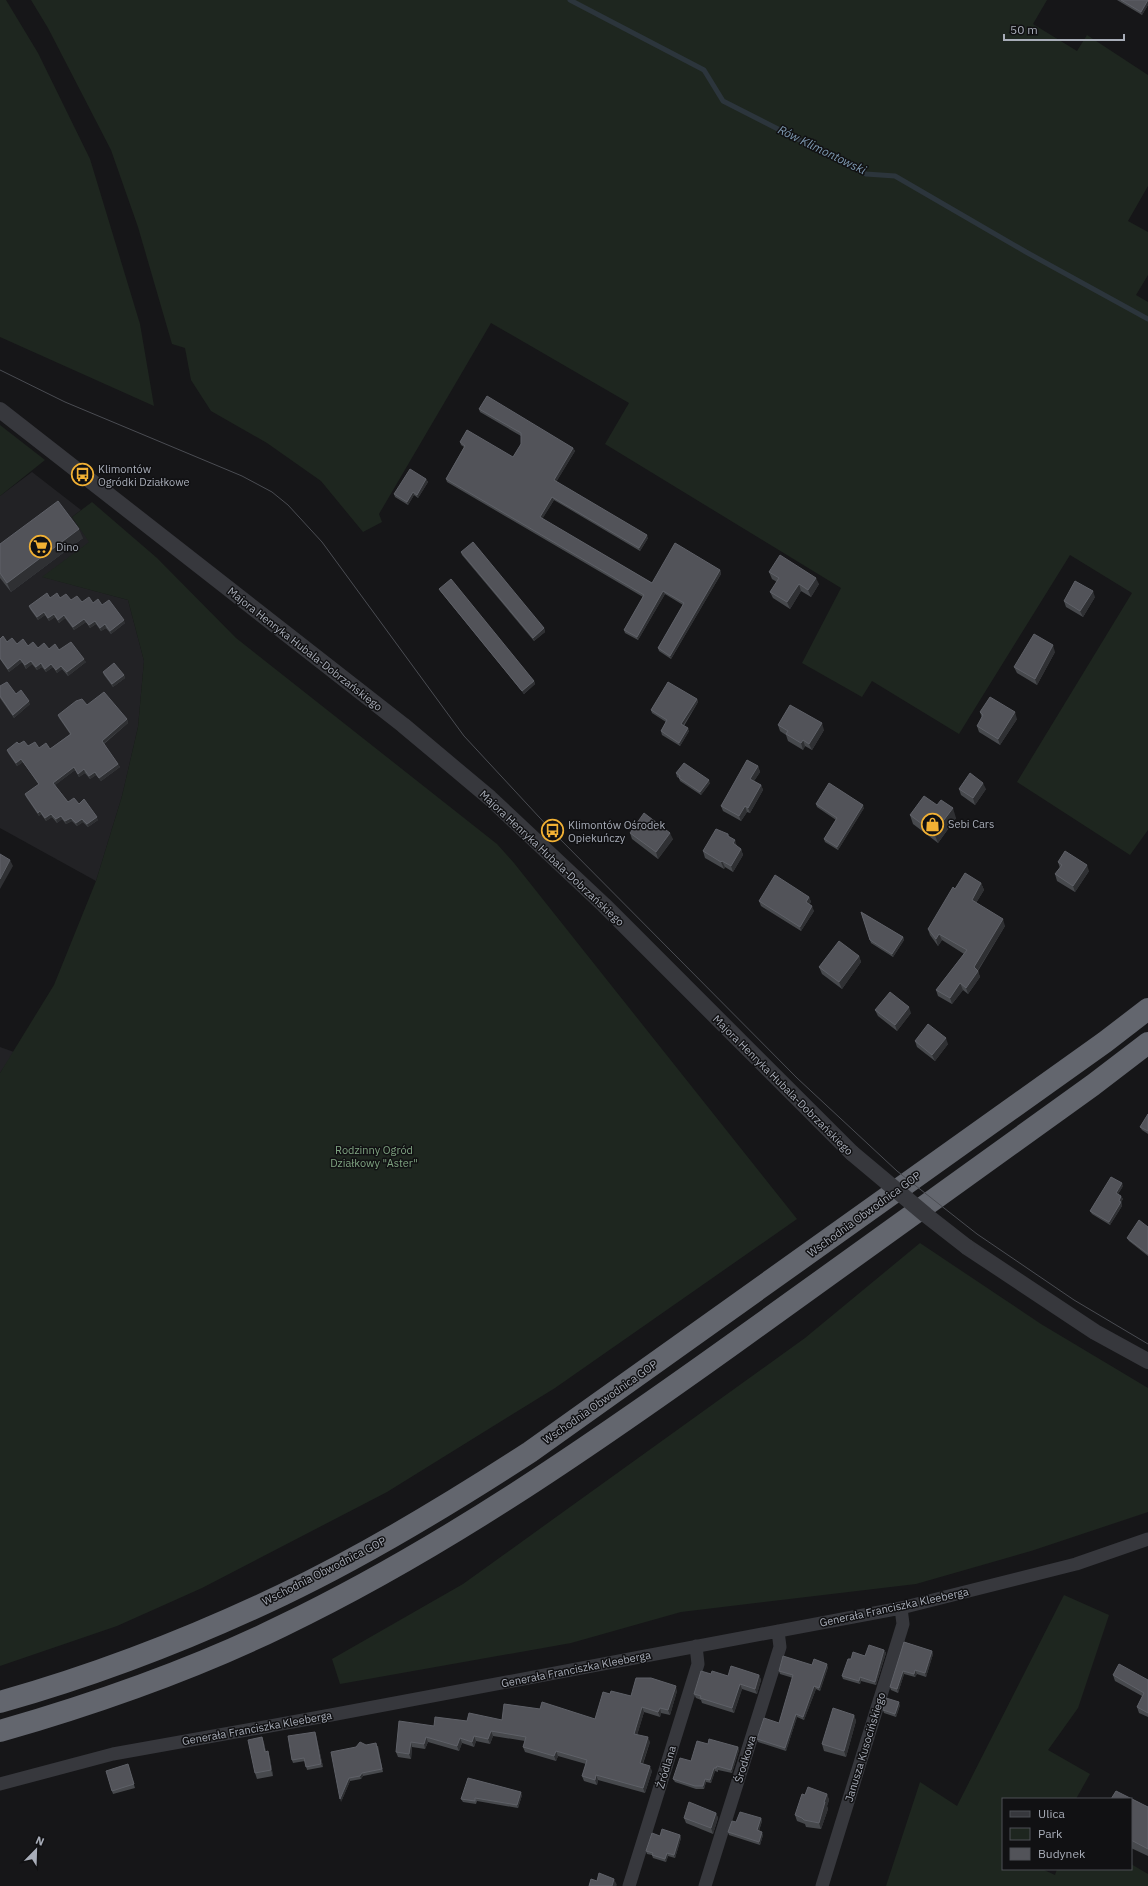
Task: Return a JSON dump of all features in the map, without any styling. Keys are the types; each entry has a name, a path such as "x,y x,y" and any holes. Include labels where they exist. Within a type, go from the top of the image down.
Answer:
{"highway":[{"name":"Wschodnia Obwodnica GOP","path":"0,1702 37,1692 122,1663 282,1595 404,1530 461,1496 537,1447 1086,1056 1148,1009"},
{"path":"0,1731 166,1676 274,1630 380,1575 435,1544 544,1475 674,1386 1093,1085 1148,1043"}],"street":[{"name":"Majora Henryka Hubala-Dobrzańskiego","path":"0,411 403,726 490,798 589,891 852,1153 926,1215 967,1247 1095,1332 1148,1361"},
{"name":"Generała Franciszka Kleeberga","path":"0,1784 113,1754 331,1715 901,1608 1076,1564 1148,1539"},
{"name":"Janusza Kusocińskiego","path":"822,1886 903,1624 901,1608"},
{"name":"Środkowa","path":"705,1886 780,1647 778,1631"},
{"name":"Źródlana","path":"629,1886 698,1664 696,1646"}],"shaded area":[{"path":"32,472 81,510 72,517 90,542 43,577 128,600 144,661 138,727 122,796 96,881 0,828 0,496"},
{"path":"0,1047 14,1052 0,1073"}],"green space":[{"path":"0,0 6,0 38,53 90,159 140,324 154,406 0,337"},
{"path":"31,0 1047,0 1033,24 1077,51 1087,35 1148,75 1148,186 1128,221 1148,232 1148,275 1136,295 1148,302 1148,830 1130,855 1017,782 1132,593 1070,555 959,734 872,681 862,697 802,663 841,588 605,444 629,403 491,323 379,514 382,522 363,532 321,481 267,443 211,411 191,380 185,348 172,344 138,227 111,150 48,28"},
{"path":"0,425 45,460 0,496"},
{"name":"Rodzinny Ogród Działkowy \"Aster\"","path":"92,502 157,558 236,638 497,844 514,863 797,1219 555,1388 387,1492 202,1588 117,1626 0,1666 0,1073 54,985 96,881 122,796 138,727 144,661 128,600 42,577 89,542 72,517"},
{"path":"920,1243 1041,1324 1148,1388 1148,1512 1031,1551 916,1584 681,1612 571,1643 340,1684 332,1659 463,1584 805,1338"},
{"path":"1064,1595 1109,1615 1078,1708 1048,1750 1090,1774 1077,1798 1002,1798 1002,1870 1044,1870 1055,1875 1057,1870 1132,1870 1132,1865 1148,1874 1148,1886 886,1886 920,1782 957,1806"}],"building":[{"path":"1121,0 1148,0 1141,12"},
{"path":"487,396 573,448 554,480 647,535 639,548 552,497 540,517 652,583 675,543 720,570 670,656 658,648 684,603 663,591 637,637 624,630 644,595 446,479 465,446 460,442 467,430 513,457 521,444 521,433 479,409"},
{"path":"410,469 426,479 417,495 413,492 407,502 394,494"},
{"name":"Dino","path":"58,501 79,529 7,583 0,573 0,544"},
{"path":"473,542 544,628 533,638 461,552"},
{"path":"780,555 816,578 808,590 799,584 787,602 770,592 779,578 769,572"},
{"path":"451,579 534,681 522,691 439,589"},
{"path":"1075,581 1093,591 1080,611 1064,601"},
{"path":"47,593 50,598 57,593 60,598 66,594 71,600 77,596 82,602 89,597 93,603 98,599 102,605 109,600 124,620 110,631 105,624 100,628 95,621 89,625 84,619 73,627 64,615 58,620 54,614 48,618 44,612 37,617 29,606"},
{"path":"1034,634 1053,645 1035,679 1014,667"},
{"path":"3,636 7,642 12,638 17,644 23,639 28,646 33,642 38,648 44,643 49,649 55,644 59,650 71,642 84,659 67,672 61,666 56,670 51,664 45,669 41,663 36,667 31,661 25,665 20,659 8,669 0,658 0,639"},
{"path":"114,663 124,675 112,684 103,672"},
{"path":"7,682 16,694 21,690 29,701 13,715 0,696 0,686"},
{"path":"668,682 697,699 681,724 688,728 679,743 661,731 667,720 651,710"},
{"path":"104,692 127,719 102,741 118,764 99,778 95,772 89,776 84,769 78,774 74,767 53,783 68,802 74,798 79,804 84,799 97,817 87,824 82,819 76,823 71,818 65,821 61,816 56,819 51,814 45,818 40,811 38,813 25,794 39,784 21,759 16,763 7,750 17,742 19,744 24,741 28,746 35,742 39,748 46,743 50,749 71,734 58,715 76,701 82,699 87,705"},
{"path":"990,697 1015,712 998,739 977,726 983,715 980,712"},
{"path":"790,705 822,723 809,744 803,740 801,743 786,734 788,731 778,725"},
{"path":"747,760 758,766 750,779 761,785 748,808 745,806 739,816 721,806"},
{"path":"684,763 709,780 700,792 679,778 680,776 676,773"},
{"path":"970,773 983,783 973,798 959,789"},
{"path":"829,783 863,805 837,847 824,839 837,818 816,804"},
{"path":"924,796 937,805 941,800 953,808 934,833 910,815"},
{"path":"644,813 670,833 656,852 630,833"},
{"path":"716,829 728,834 728,836 735,840 733,843 741,849 731,866 703,851"},
{"path":"1065,851 1087,865 1073,886 1055,874 1062,865 1058,862"},
{"path":"0,854 10,860 0,879"},
{"path":"965,873 981,883 972,900 1003,919 974,967 978,971 966,988 960,983 950,998 936,990 967,950 939,934 936,939 928,929 953,887 955,889"},
{"path":"775,875 809,897 806,902 812,906 800,927 759,901"},
{"path":"861,912 903,937 892,954 870,940"},
{"path":"839,941 859,956 839,982 819,967"},
{"path":"890,992 909,1007 895,1025 875,1010"},
{"path":"928,1024 946,1038 932,1055 915,1041"},
{"path":"1148,1114 1148,1131 1140,1127"},
{"path":"1111,1177 1122,1183 1116,1193 1121,1196 1119,1201 1121,1202 1109,1222 1090,1211"},
{"path":"1139,1220 1148,1227 1148,1254 1127,1238"},
{"path":"904,1642 932,1651 925,1673 915,1670 914,1674 903,1671 897,1689 890,1687"},
{"path":"869,1645 884,1650 875,1682 860,1677 859,1681 842,1676 848,1659 851,1659 853,1652 865,1656"},
{"path":"783,1656 812,1665 814,1659 827,1664 819,1688 814,1686 803,1717 796,1714 785,1748 757,1739 764,1718 779,1723 793,1675 779,1671"},
{"path":"1119,1664 1148,1680 1148,1713 1137,1707 1144,1693 1113,1675"},
{"path":"731,1666 759,1675 755,1689 740,1684 732,1708 700,1698 701,1696 694,1694 701,1671 711,1674 712,1671 728,1676"},
{"path":"636,1678 651,1678 676,1686 668,1710 660,1708 658,1712 642,1707 634,1734 648,1737 640,1763 650,1766 643,1788 596,1775 595,1780 582,1776 587,1760 556,1751 554,1756 523,1747 526,1737 491,1731 488,1739 474,1736 472,1742 460,1738 457,1746 426,1737 424,1744 411,1742 409,1754 396,1752 399,1721 434,1726 435,1717 467,1721 469,1713 502,1720 504,1704 540,1709 542,1702 595,1719 603,1692 610,1694 611,1691 631,1696"},
{"path":"886,1698 899,1702 895,1714 883,1710"},
{"path":"833,1708 854,1715 844,1751 822,1744"},
{"path":"315,1732 321,1764 306,1767 304,1758 292,1760 288,1736"},
{"path":"262,1737 265,1752 268,1751 271,1770 255,1773 248,1740"},
{"path":"709,1739 738,1747 731,1770 717,1766 714,1768 710,1780 705,1779 703,1786 695,1786 673,1779 680,1758 691,1761 697,1741 708,1744"},
{"path":"360,1742 366,1745 376,1743 382,1769 362,1773 360,1776 349,1778 340,1799 331,1752 356,1747"},
{"path":"128,1764 134,1784 112,1791 106,1771"},
{"path":"468,1778 521,1792 517,1805 475,1798 475,1801 461,1799"},
{"path":"808,1787 827,1794 819,1823 804,1820 795,1815 802,1794 805,1795"},
{"path":"1116,1791 1130,1798 1112,1798"},
{"path":"1132,1799 1148,1807 1148,1849 1132,1841"},
{"path":"689,1802 716,1813 711,1828 684,1818"},
{"path":"740,1812 761,1818 757,1830 762,1832 759,1842 728,1832 732,1821 736,1822"},
{"path":"662,1829 680,1835 674,1855 667,1853 665,1859 652,1855 653,1853 646,1851 652,1833 660,1836"},
{"path":"599,1873 614,1879 612,1886 589,1886 591,1879 597,1881"}],"waterway":[{"name":"Rów Klimontowski","path":"570,0 704,70 723,101 866,174 895,176 1026,252 1148,319"}],"tram line":[{"path":"0,370 65,402 242,476 272,492 288,505 322,542 464,736 552,831 797,1078 897,1171 977,1234 1074,1300 1148,1344"}],"place":[{"name":"Klimontów Ogródki Działkowe","path":"82,475"},
{"name":"Dino","path":"41,547"},
{"name":"Sebi Cars","path":"933,824"},
{"name":"Klimontów Ośrodek Opiekuńczy","path":"552,831"}]}
